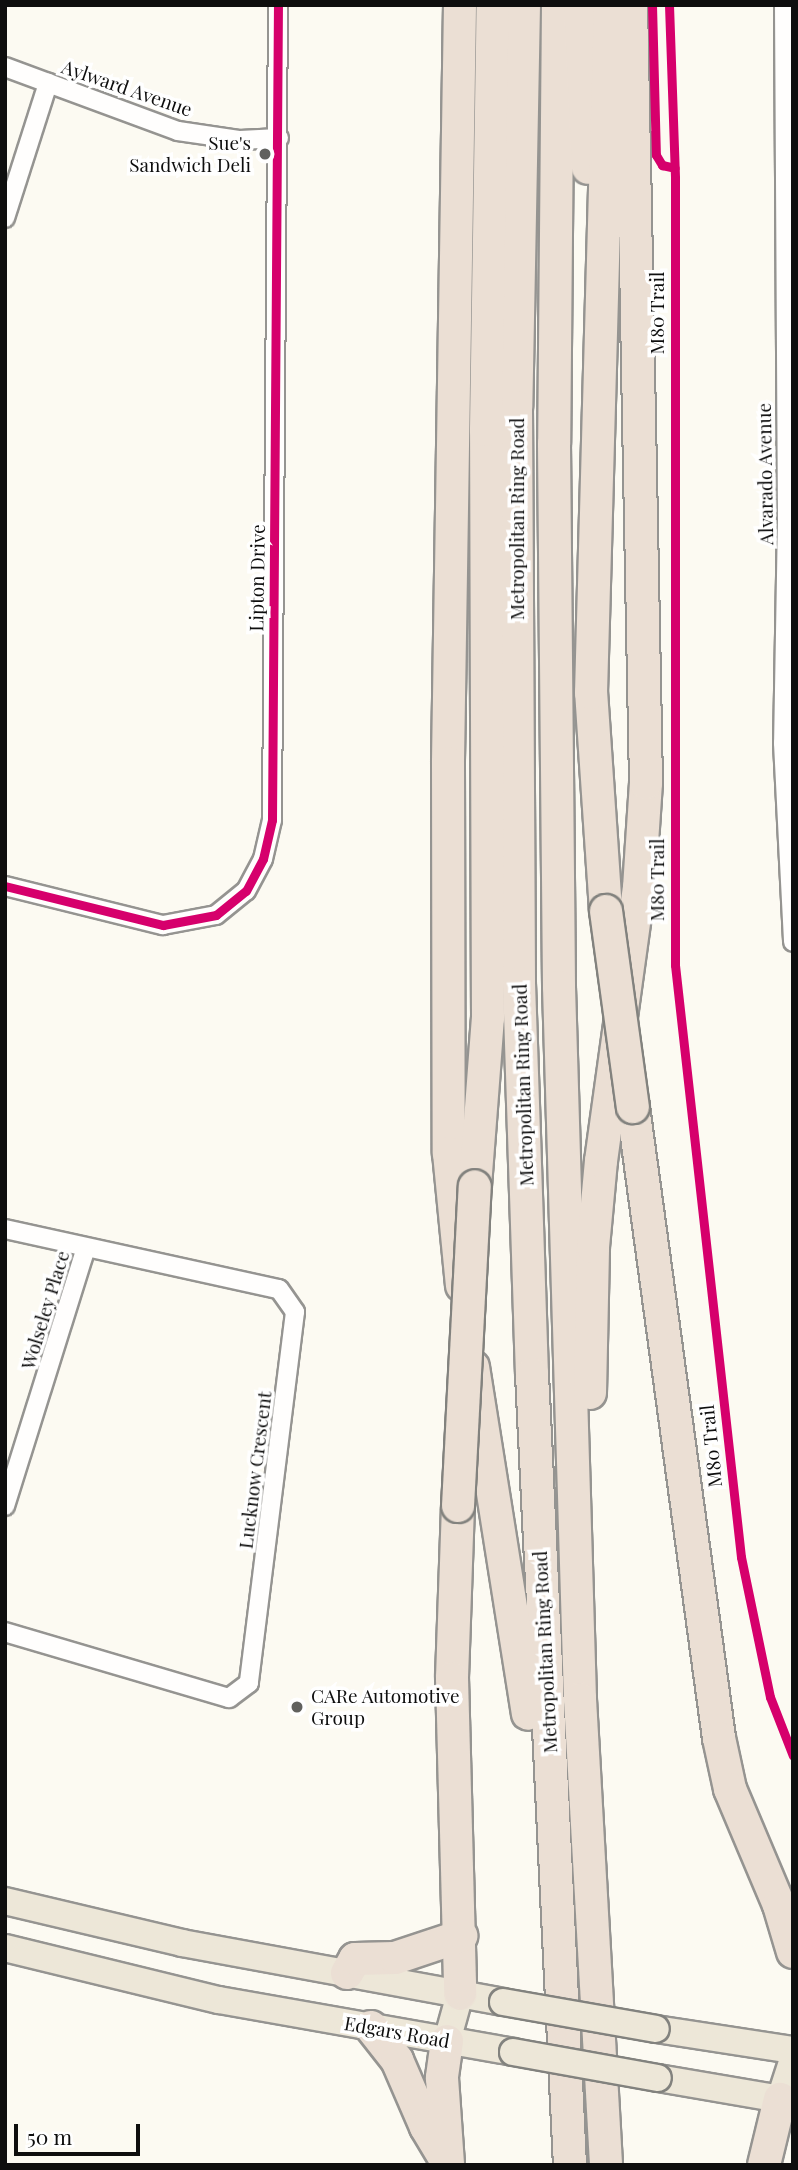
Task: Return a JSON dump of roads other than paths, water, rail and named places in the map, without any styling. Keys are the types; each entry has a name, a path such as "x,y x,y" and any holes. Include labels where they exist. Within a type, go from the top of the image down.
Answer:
{"highway":[{"path":"460,5 449,763 449,1153 452,1212 478,1406 512,1597 531,1756 558,1912"},
{"path":"474,5 470,620 475,1186"},
{"path":"460,1994 461,1936 452,1678 475,1186 488,1017 486,430 493,5"},
{"name":"Metropolitan Ring Road","path":"524,5 516,407 520,983 532,1374 570,2165"},
{"name":"Metropolitan Ring Road","path":"558,5 554,444 559,987 580,1699 606,2165"},
{"path":"580,5 598,369"},
{"path":"610,5 591,693 606,911 719,1738 730,1789 786,1916 793,1952"},
{"path":"580,1699 590,1479 593,1247 606,1116 639,888 646,783 631,5"},
{"path":"347,1973 355,1959 402,1956 461,1936"},
{"path":"371,2027 397,2060 426,2127 448,2164"},
{"path":"447,2041 442,2078 448,2164"},
{"path":"776,2148 786,2100"}],"main road":[{"path":"5,1901 182,1942 503,2002 793,2050"},
{"name":"Edgars Road","path":"5,1948 219,2000 786,2100"},
{"path":"447,2041 460,1994"},
{"path":"786,2100 793,2059"}],"street":[{"name":"Lipton Drive","path":"5,886 163,925 216,915 246,891 263,859 272,820 278,5"},
{"name":"Alvarado Avenue","path":"784,5 789,92 790,520 783,753 793,942"},
{"name":"Aylward Avenue","path":"5,67 178,131 240,140 279,138"},
{"path":"5,218 48,83"},
{"name":"Lucknow Crescent","path":"5,1228 279,1289 295,1312 249,1683 229,1698 5,1632"},
{"name":"Wolseley Place","path":"5,1506 86,1248"}],"place":[{"name":"Sue's Sandwich Deli","path":"265,154"},
{"name":"CARe Automotive Group","path":"297,1707"}]}
